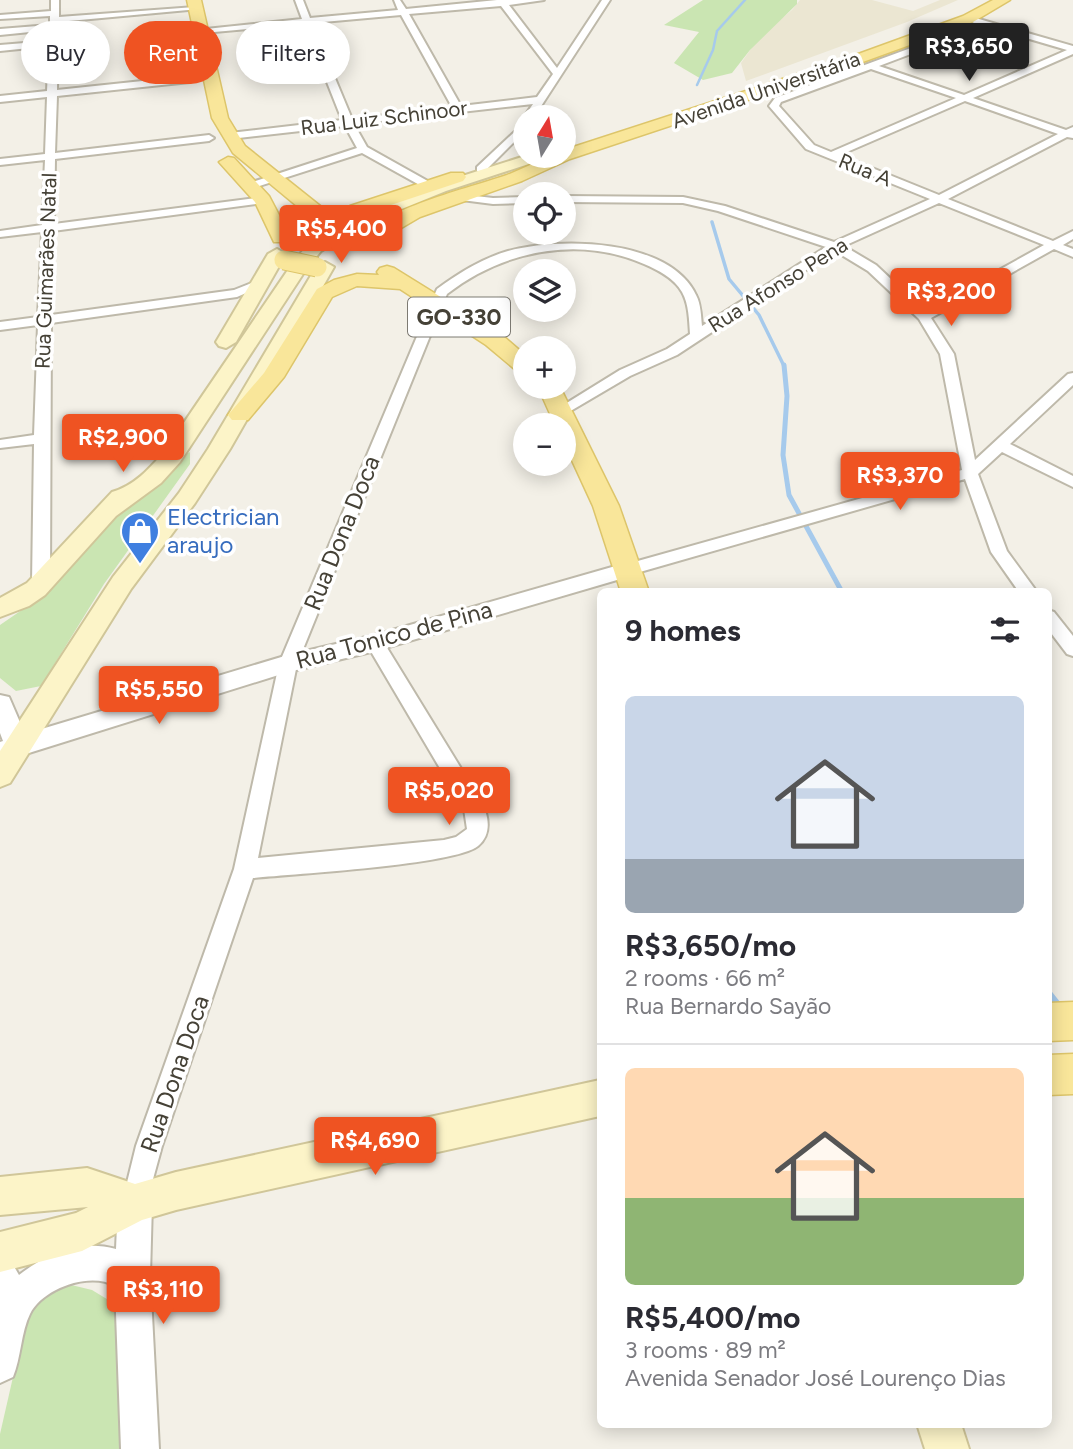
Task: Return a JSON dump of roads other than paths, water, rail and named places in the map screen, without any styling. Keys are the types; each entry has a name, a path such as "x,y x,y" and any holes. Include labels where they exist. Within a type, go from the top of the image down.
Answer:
{"main road":[{"name":"Avenida Universitária","path":"576,148 641,132 746,90 933,24 982,0"},
{"name":"Avenida Universitária","path":"746,90 855,60 923,35 976,21 1003,0"},
{"path":"212,84 220,118 239,149 317,213 326,224 349,227 346,255"},
{"path":"206,130 263,200 281,251"},
{"path":"0,608 20,600 41,584 144,470 281,251 302,228 326,224 513,156"},
{"path":"109,510 153,478 172,457 298,268 315,247 360,219 513,157"},
{"name":"Avenida Universitária","path":"187,498 195,468 206,446 298,293 328,250 355,232 394,214 517,168"},
{"name":"Avenida Universitária","path":"0,775 6,746 121,583 187,498 346,255 381,230 458,197 538,168"},
{"path":"281,251 372,256 396,278"},
{"path":"346,255 369,268 396,278"},
{"path":"240,415 273,377 324,293 341,284 357,280 396,278"},
{"name":"GO-330","path":"396,278 494,340 513,356"},
{"path":"555,399 606,506 631,581"},
{"path":"1052,1075 1073,1074"},
{"path":"0,1252 82,1231 135,1203 176,1191 597,1099"},
{"path":"0,1196 88,1187 135,1203"},
{"path":"940,1428 947,1449"}],"street":[{"name":"Rua Guimarães Natal","path":"55,0 55,20"},
{"path":"299,0 348,122 363,149 429,186"},
{"path":"396,0 458,109"},
{"path":"222,28 502,1 540,0"},
{"path":"536,105 606,0"},
{"path":"502,1 558,74"},
{"path":"0,32 55,20 195,4"},
{"path":"0,17 55,20"},
{"path":"873,66 940,40 976,21 1073,50"},
{"path":"923,35 940,40"},
{"path":"0,48 21,46"},
{"path":"830,156 1073,50"},
{"path":"855,60 1071,132"},
{"name":"Rua A","path":"873,66 778,100 774,106 810,147 1073,253"},
{"name":"Rua Guimarães Natal","path":"41,584 41,438 52,84"},
{"path":"0,99 141,84"},
{"name":"Rua Luiz Schinoor","path":"230,136 539,100"},
{"path":"0,162 206,130"},
{"name":"Rua Afonso Pena","path":"562,412 625,373 672,352 835,246 939,199 1071,132"},
{"path":"481,169 513,138"},
{"path":"250,186 363,149"},
{"path":"458,197 513,200"},
{"path":"576,199 683,200 721,208 835,246 872,268 925,317 947,354 970,472 999,552 1026,588"},
{"path":"0,234 263,200"},
{"path":"925,317 1073,234"},
{"name":"Rua Dona Doca","path":"135,1203 149,1146 244,869 288,664 441,292 450,283 489,261 551,247 604,249 656,265 675,277 690,294 697,335"},
{"path":"0,326 237,293 262,283"},
{"path":"970,472 1072,380"},
{"path":"0,444 41,438"},
{"path":"1000,445 1073,482"},
{"name":"Rua Tonico de Pina","path":"602,588 631,581 820,516 970,472"},
{"name":"Rua Tonico de Pina","path":"6,746 288,664 597,589"},
{"path":"1052,621 1073,649"},
{"path":"244,869 444,849 463,845 477,835 480,822 474,807 375,643"},
{"path":"0,704 6,746"},
{"path":"135,1203 132,1276 140,1449"},
{"path":"0,1364 7,1289 43,1278 74,1264 90,1261 106,1262 120,1267 132,1276"}],"waterway":[{"path":"697,85 713,50 717,31 745,0"},
{"path":"712,222 729,279 759,315 784,366"},
{"path":"784,365 787,396 783,455 789,495 840,588"},
{"path":"1052,999 1060,1009"}],"place":[{"name":"Electrician araujo","path":"140,565"}]}
